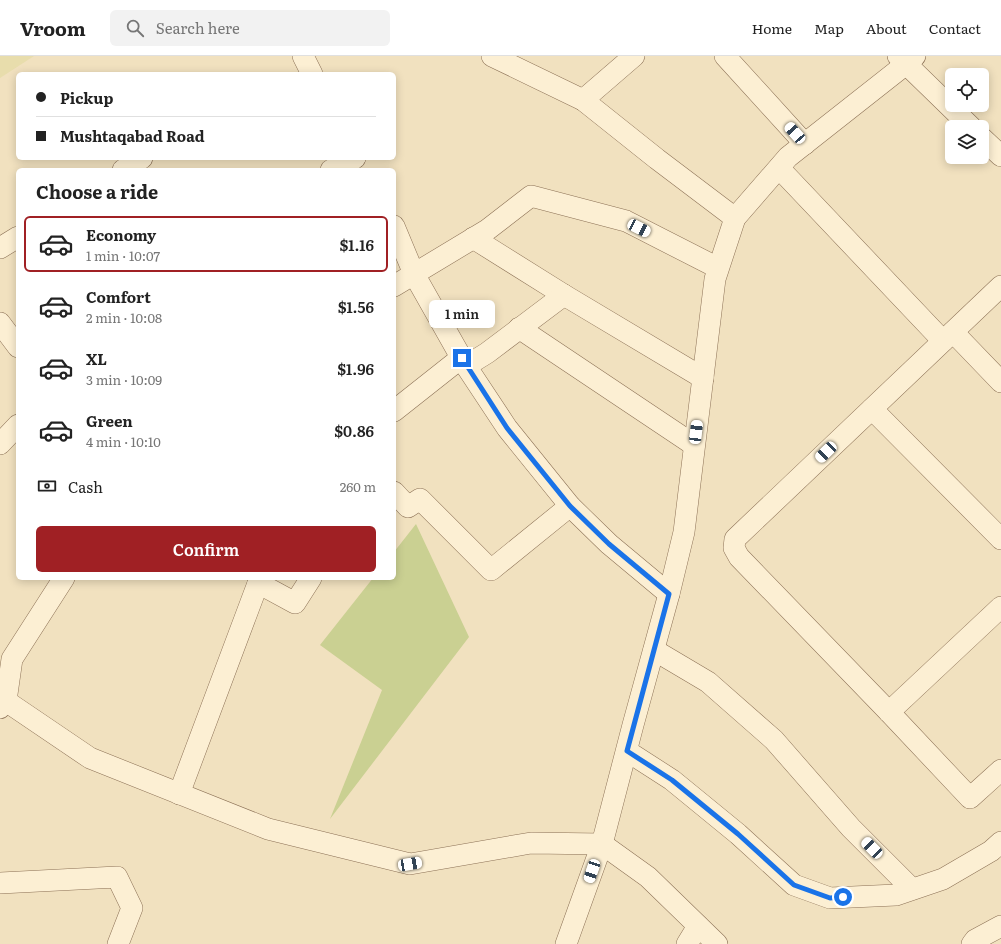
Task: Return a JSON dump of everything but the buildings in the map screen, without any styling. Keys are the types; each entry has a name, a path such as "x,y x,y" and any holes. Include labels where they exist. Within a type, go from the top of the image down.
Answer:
{"street":[{"path":"303,56 311,72"},
{"path":"492,56 583,100 657,159 735,218"},
{"path":"583,100 634,56"},
{"path":"725,56 805,144"},
{"path":"566,944 602,844 669,594 684,532 715,279 735,218 788,157 906,59 964,120"},
{"path":"989,145 1001,156"},
{"path":"126,168 139,160"},
{"path":"335,168 351,160"},
{"path":"779,168 948,337 1001,382"},
{"path":"396,285 487,230 531,196 626,221 718,268"},
{"path":"396,231 414,274 464,362 507,428 570,506 609,544 669,594"},
{"path":"0,248 16,238"},
{"path":"473,238 564,295 703,378"},
{"path":"1001,286 735,539 734,548 739,557 970,798 1001,770"},
{"path":"396,410 464,362 487,353 564,295"},
{"path":"0,323 16,344"},
{"path":"519,328 694,445"},
{"path":"872,409 1001,539"},
{"path":"0,444 16,427"},
{"path":"396,494 408,507 420,499 491,570 570,506"},
{"path":"63,580 12,659 2,702 90,758 268,829 410,864 531,843 602,844 648,877 717,944"},
{"path":"179,794 259,580 295,603 310,580"},
{"path":"889,712 1001,607"},
{"path":"654,650 708,682 774,740 852,828 912,889"},
{"path":"627,751 672,780 738,834 794,885 830,898 896,894 943,879 991,851 1001,842"},
{"path":"0,883 117,877 132,908 118,944"},
{"path":"688,944 698,926"},
{"path":"972,944 976,940 1001,926"}],"shaded area":[{"path":"0,56 34,56 0,78"}],"green space":[{"path":"416,524 469,637 330,819 382,690 320,645 371,580 396,580 396,549"}],"route":[{"path":"462,358 507,428 570,506 609,544 669,594 627,751 672,780 738,834 794,885 830,898 843,897"}]}
